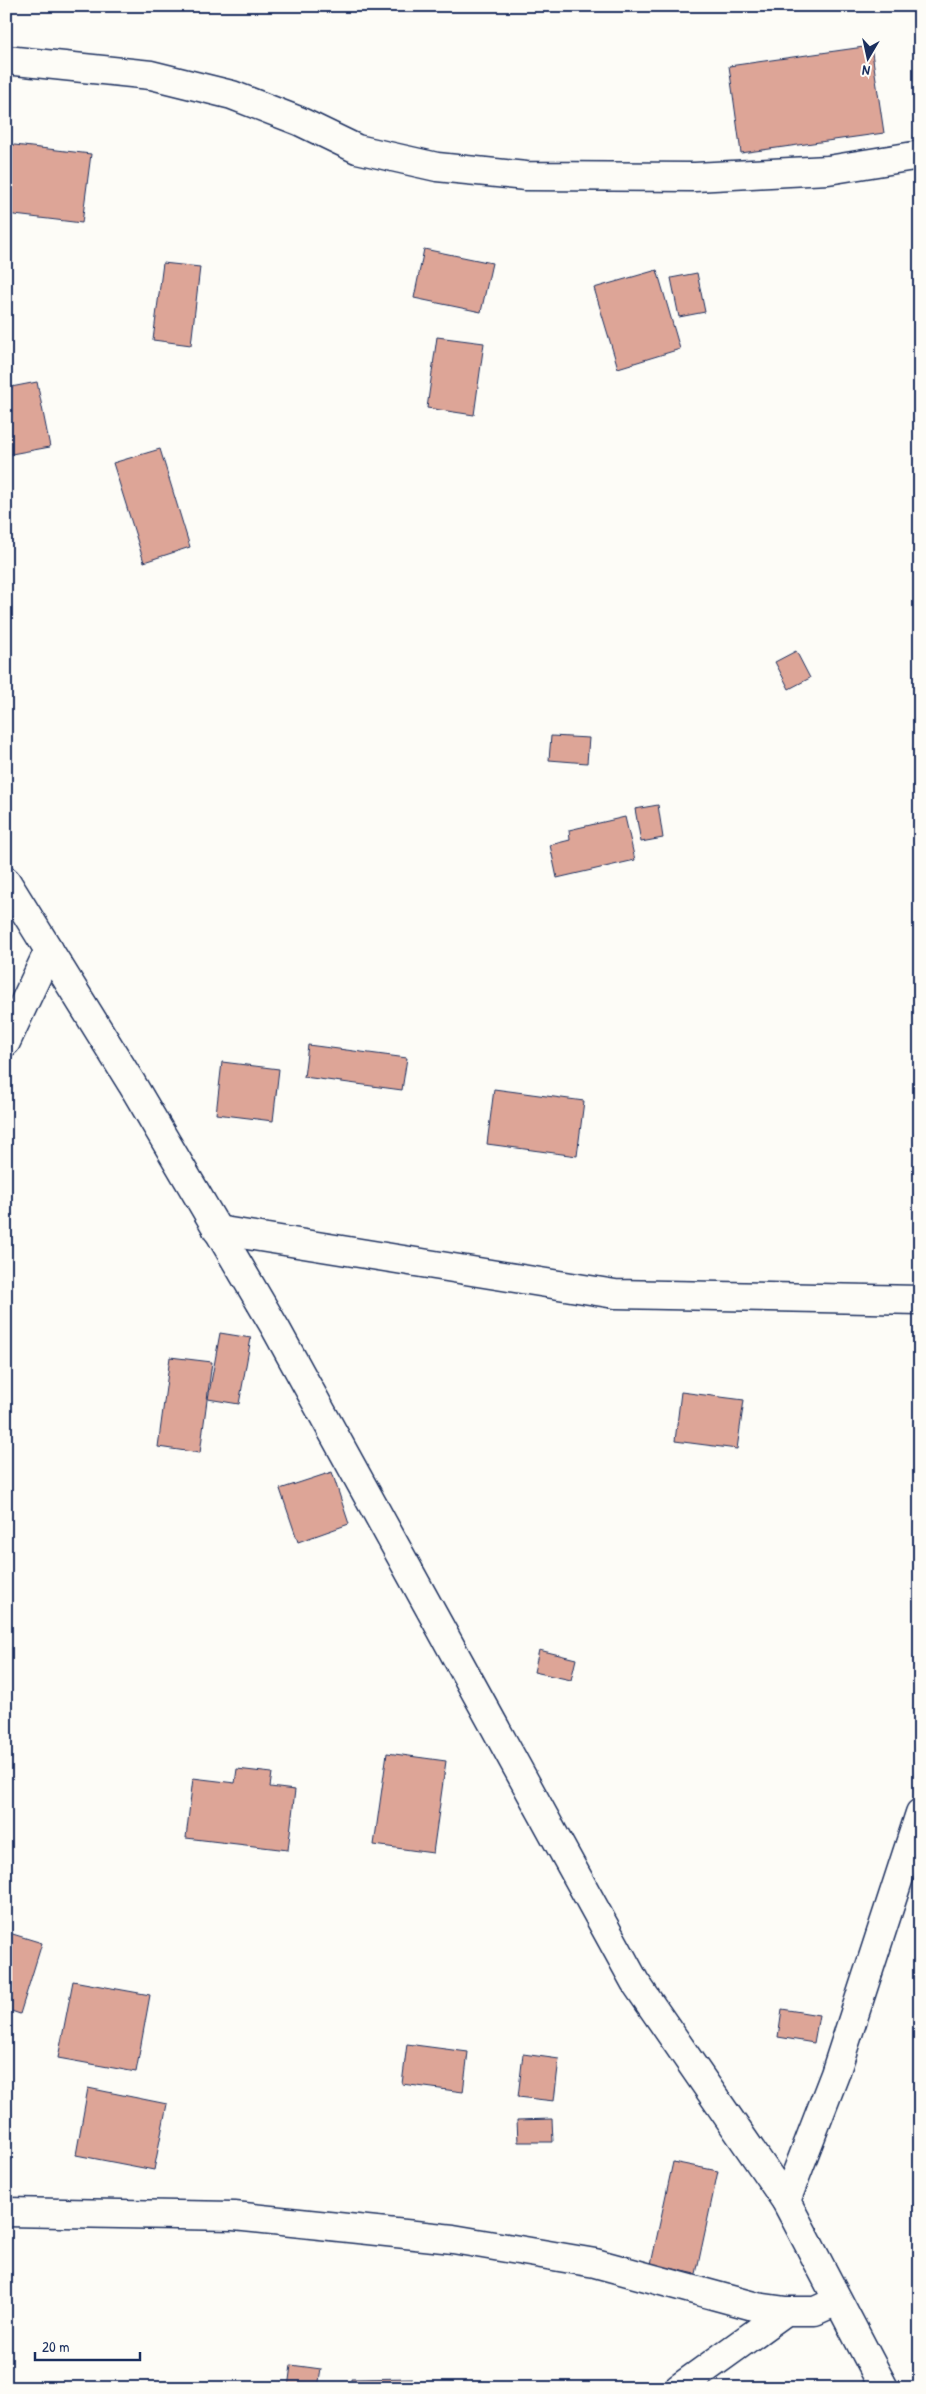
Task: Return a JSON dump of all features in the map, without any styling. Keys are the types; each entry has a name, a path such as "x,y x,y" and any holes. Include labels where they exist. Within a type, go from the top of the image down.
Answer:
{"street":[{"path":"6,60 151,75 232,95 298,121 357,148 437,167 526,176 695,178 828,170 920,155"},
{"path":"6,881 132,1084 280,1338 635,1982 786,2201 884,2388"},
{"path":"6,1042 49,950"},
{"path":"218,1230 615,1294 920,1300"},
{"path":"786,2201 835,2074 920,1813"},
{"path":"6,2212 234,2216 453,2240 595,2263 757,2307 786,2311 815,2311 837,2301"},
{"path":"679,2388 786,2311"}],"building":[{"path":"871,46 884,133 741,153 729,66"},
{"path":"6,144 91,154 82,223 6,214"},
{"path":"424,249 492,263 481,312 414,298"},
{"path":"163,263 200,267 191,345 153,340"},
{"path":"657,270 680,349 618,368 594,288"},
{"path":"697,273 705,312 679,317 671,278"},
{"path":"437,337 484,343 474,415 427,408"},
{"path":"37,382 50,447 6,455 6,388"},
{"path":"160,449 190,547 144,562 113,463"},
{"path":"796,651 810,678 789,689 775,662"},
{"path":"551,736 589,738 587,763 549,760"},
{"path":"658,805 663,838 641,842 635,809"},
{"path":"625,817 635,860 557,878 550,845 570,840 569,830"},
{"path":"308,1045 407,1058 402,1090 304,1077"},
{"path":"222,1062 279,1069 273,1121 216,1114"},
{"path":"494,1089 584,1101 577,1156 487,1144"},
{"path":"220,1333 251,1338 239,1404 208,1399"},
{"path":"170,1357 212,1362 200,1453 158,1447"},
{"path":"681,1392 744,1400 737,1449 675,1441"},
{"path":"332,1472 349,1524 298,1542 280,1489"},
{"path":"539,1650 576,1659 571,1680 534,1672"},
{"path":"387,1753 446,1761 433,1853 374,1845"},
{"path":"237,1769 272,1773 270,1787 295,1790 288,1850 186,1838 193,1778 235,1783"},
{"path":"6,1932 42,1943 20,2014 6,2009"},
{"path":"73,1981 150,1995 136,2072 58,2058"},
{"path":"782,2009 819,2015 814,2043 778,2037"},
{"path":"407,2044 468,2052 463,2092 402,2084"},
{"path":"523,2054 559,2059 554,2101 518,2097"},
{"path":"88,2088 167,2104 154,2170 76,2155"},
{"path":"552,2119 553,2142 518,2142 517,2120"},
{"path":"673,2162 718,2171 696,2274 651,2264"},
{"path":"291,2365 321,2369 318,2388 288,2388"},
{"path":"412,2378 412,2388 351,2388 351,2379"}]}
